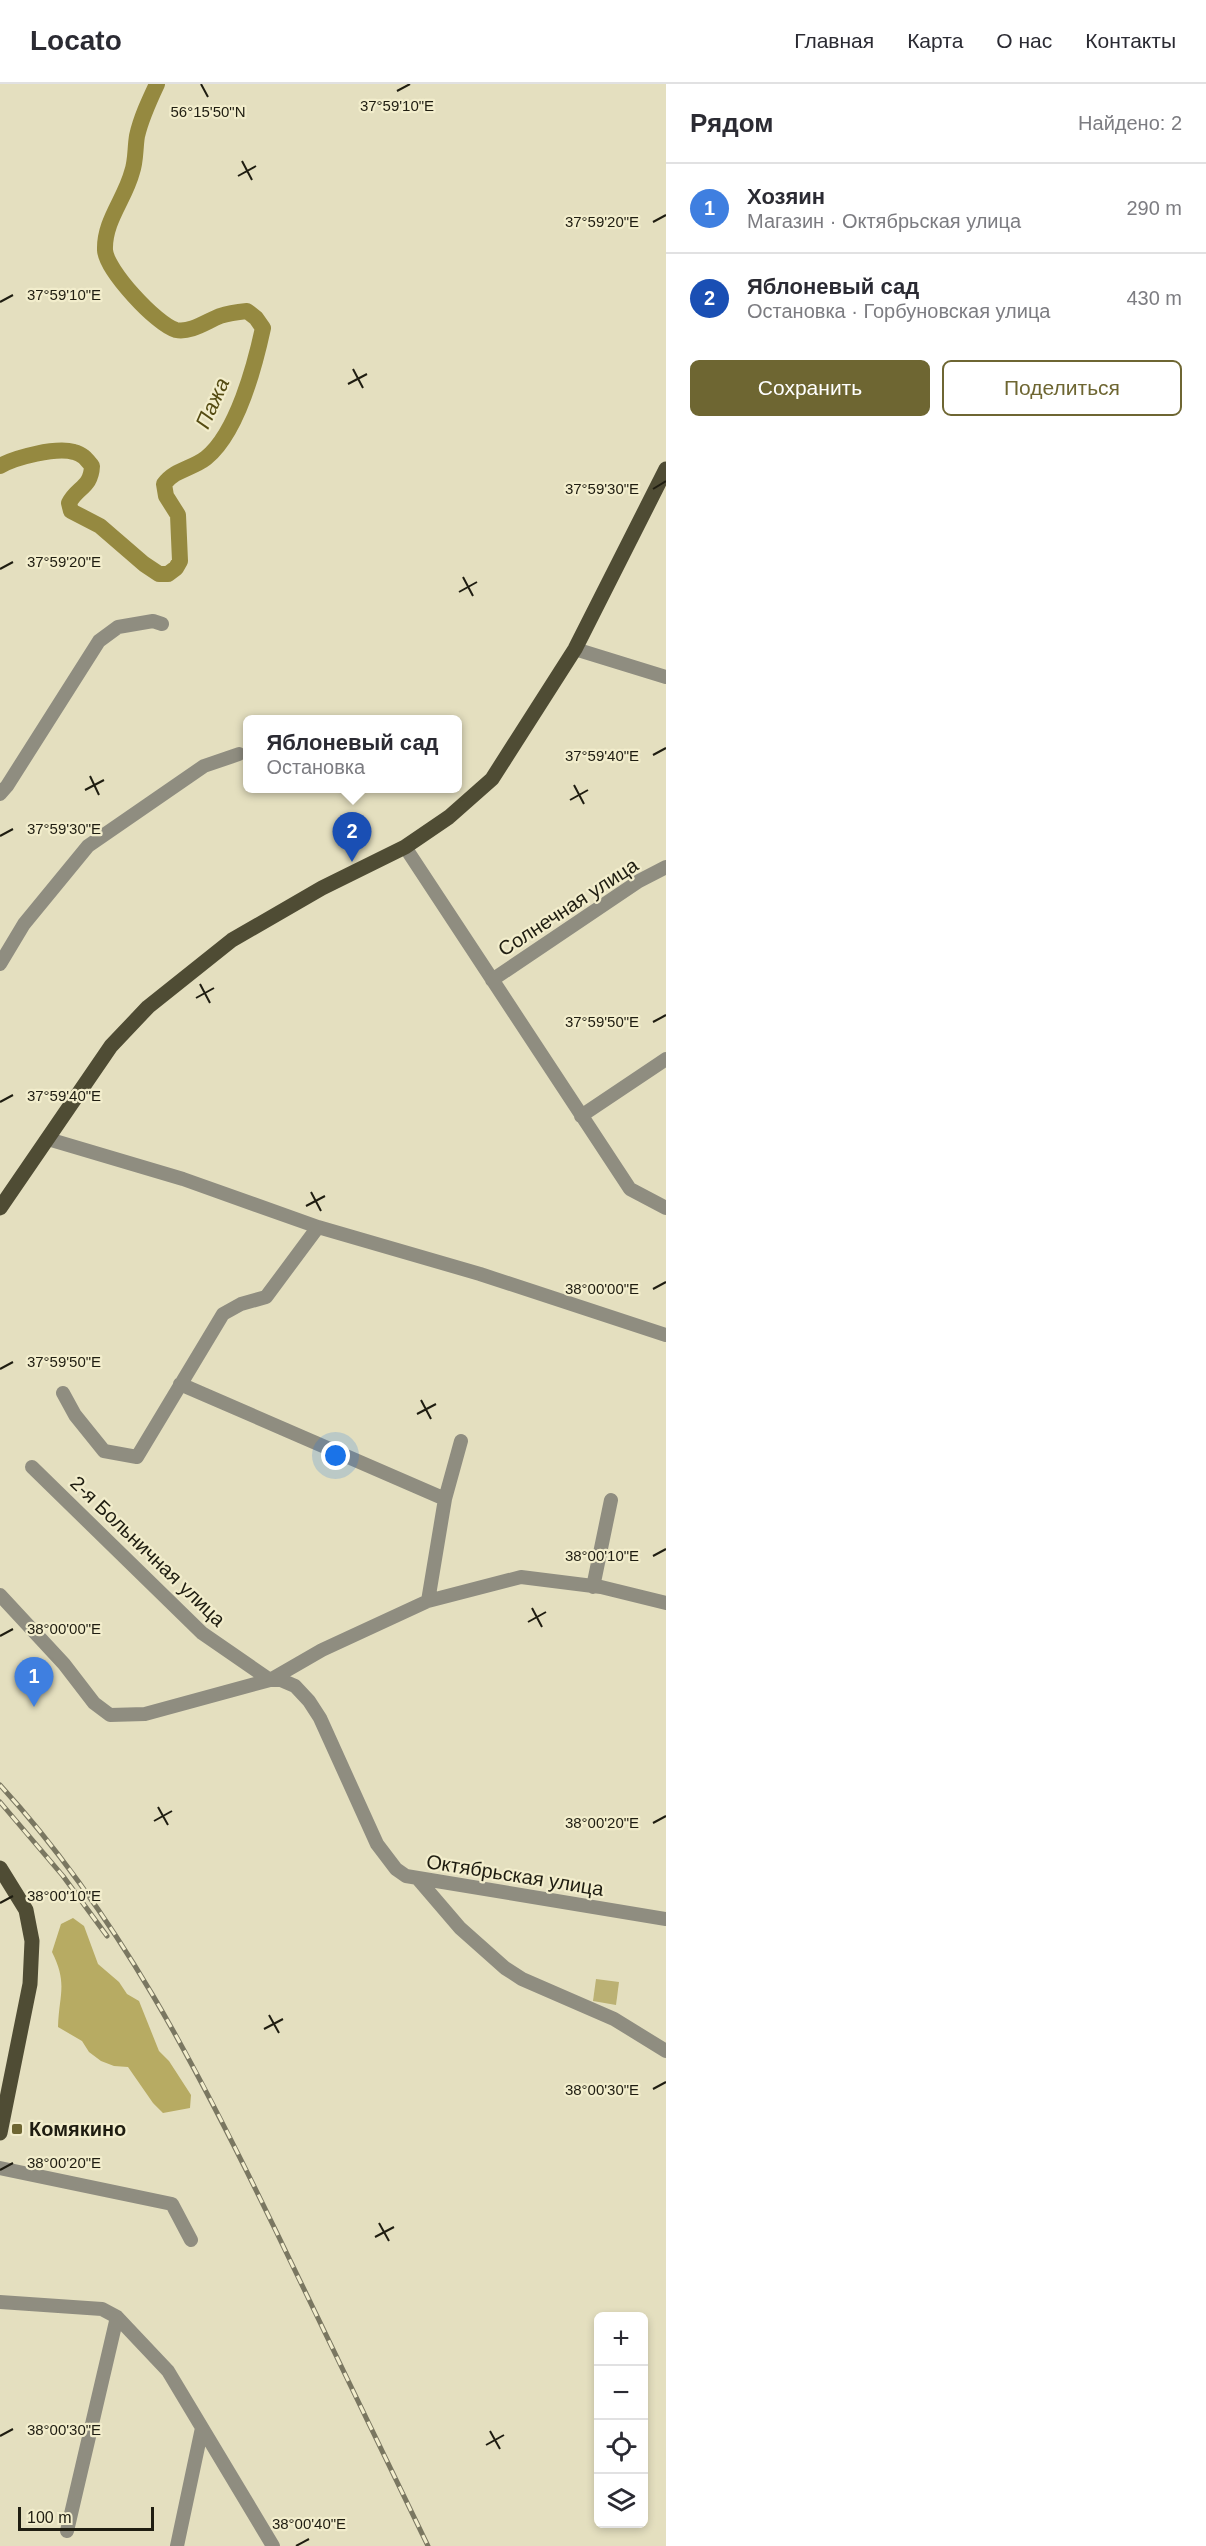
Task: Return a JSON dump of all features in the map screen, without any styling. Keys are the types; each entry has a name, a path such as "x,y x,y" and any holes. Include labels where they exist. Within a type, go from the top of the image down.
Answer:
{"main road":[{"path":"0,1208 111,1047 148,1007 232,940 322,888 405,847 448,817 492,779 575,649 666,469"},
{"path":"0,1868 26,1910 32,1941 30,1984 0,2133"}],"street":[{"path":"0,794 8,786 99,642 118,627 153,621 162,624"},
{"path":"575,649 666,677"},
{"path":"0,964 24,924 88,846 204,766 239,754"},
{"path":"405,847 630,1189 666,1208"},
{"name":"Солнечная улица","path":"492,981 639,880 666,867"},
{"path":"580,1116 666,1059"},
{"path":"48,1139 183,1179 318,1227 480,1274 666,1335"},
{"path":"63,1393 75,1414 104,1451 138,1457 223,1314 241,1304 266,1297 318,1227"},
{"path":"180,1384 445,1499"},
{"path":"428,1601 445,1499 461,1441"},
{"name":"2-я Больничная улица","path":"32,1467 202,1633 270,1680"},
{"path":"593,1587 611,1500"},
{"path":"0,1595 52,1650 94,1703 102,1711 116,1716 152,1713 270,1680 322,1650 428,1601 521,1577 593,1587 666,1603"},
{"name":"Октябрьская улица","path":"270,1680 287,1682 303,1693 320,1718 377,1844 396,1869 406,1876 666,1920"},
{"path":"418,1879 460,1928 505,1968 522,1979 614,2019 666,2051"},
{"path":"0,2168 172,2204 191,2240"},
{"path":"0,2302 102,2309 117,2317 168,2371 273,2546"},
{"path":"67,2531 117,2317"},
{"path":"177,2546 202,2428"}],"shaded area":[{"path":"73,1918 84,1926 98,1964 119,1982 127,1994 139,2001 159,2051 169,2061 191,2095 190,2108 163,2113 153,2103 128,2067 114,2066 101,2061 89,2052 82,2041 58,2027 61,1981 52,1952 61,1924"},
{"path":"596,1979 619,1982 616,2005 593,2001"}],"waterway":[{"name":"Пажа","path":"0,466 26,456 47,452 66,451 80,454 92,466 91,473 89,479 69,503 71,511 100,526 159,574 168,574 176,568 180,561 178,515 166,496 164,484 173,475 206,458 227,432 236,416 250,379 263,328 247,311 220,316 187,330 176,330 145,308 123,283 108,259 105,250 108,229 129,182 139,129 157,84"}],"railway":[{"path":"0,1785 43,1835 82,1887 119,1941 185,2052 245,2168 428,2546"},
{"path":"0,1802 63,1876 107,1936"}],"place":[{"name":"Яблоневый сад","path":"352,862"},
{"name":"Хозяин","path":"34,1707"},
{"name":"Комякино","path":"17,2129"}]}
